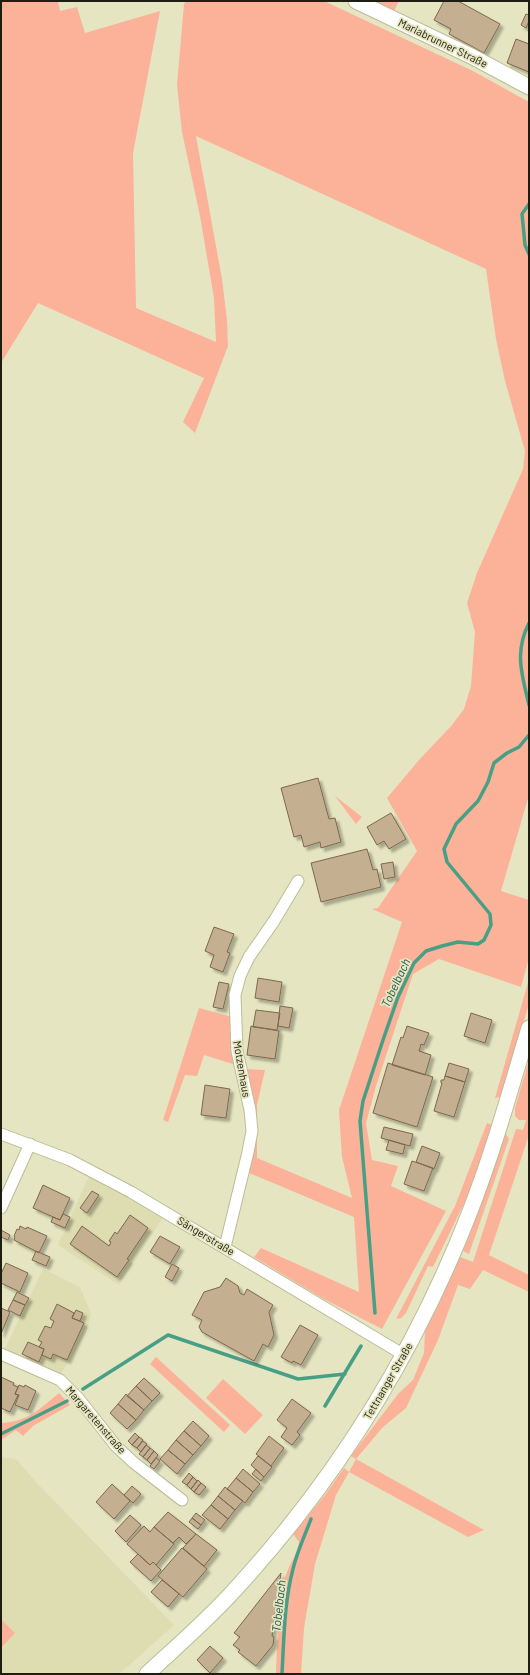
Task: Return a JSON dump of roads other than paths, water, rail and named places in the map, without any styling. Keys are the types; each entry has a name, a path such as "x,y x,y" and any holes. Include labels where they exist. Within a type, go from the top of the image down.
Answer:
{"main road":[{"name":"Mariabrunner Straße","path":"356,1 471,56 529,87"},
{"name":"Tettnanger Straße","path":"147,1674 229,1596 299,1514 357,1432 404,1355 434,1296 469,1214 490,1155 529,1028"}],"street":[{"name":"Motzenhaus","path":"225,1247 252,1131 250,1110 237,1051 235,996 240,976 249,957 274,921 298,881"},
{"name":"Sängerstraße","path":"1,1134 70,1160 114,1182 404,1355"},
{"path":"1,1208 30,1144"},
{"name":"Margaretenstraße","path":"1,1354 60,1380 78,1398 116,1446 133,1462 182,1500"}],"waterway":[{"name":"Tobelbach","path":"529,204 522,214 525,245 529,254"},
{"name":"Tobelbach","path":"529,623 524,634 521,654 522,674 529,705"},
{"name":"Tobelbach","path":"375,1313 360,1121 363,1101 398,997 414,963 426,951 442,946 458,942 478,944 484,940 491,925 490,914 447,862 444,849 456,824 478,801 488,782 494,763 507,753 519,747 529,735"},
{"path":"83,1389 168,1335 298,1379 345,1374"},
{"name":"Tobelbach","path":"325,1406 361,1346"},
{"path":"1,1434 67,1401"},
{"name":"Tobelbach","path":"282,1674 285,1621 290,1582 297,1556 311,1519"}]}
